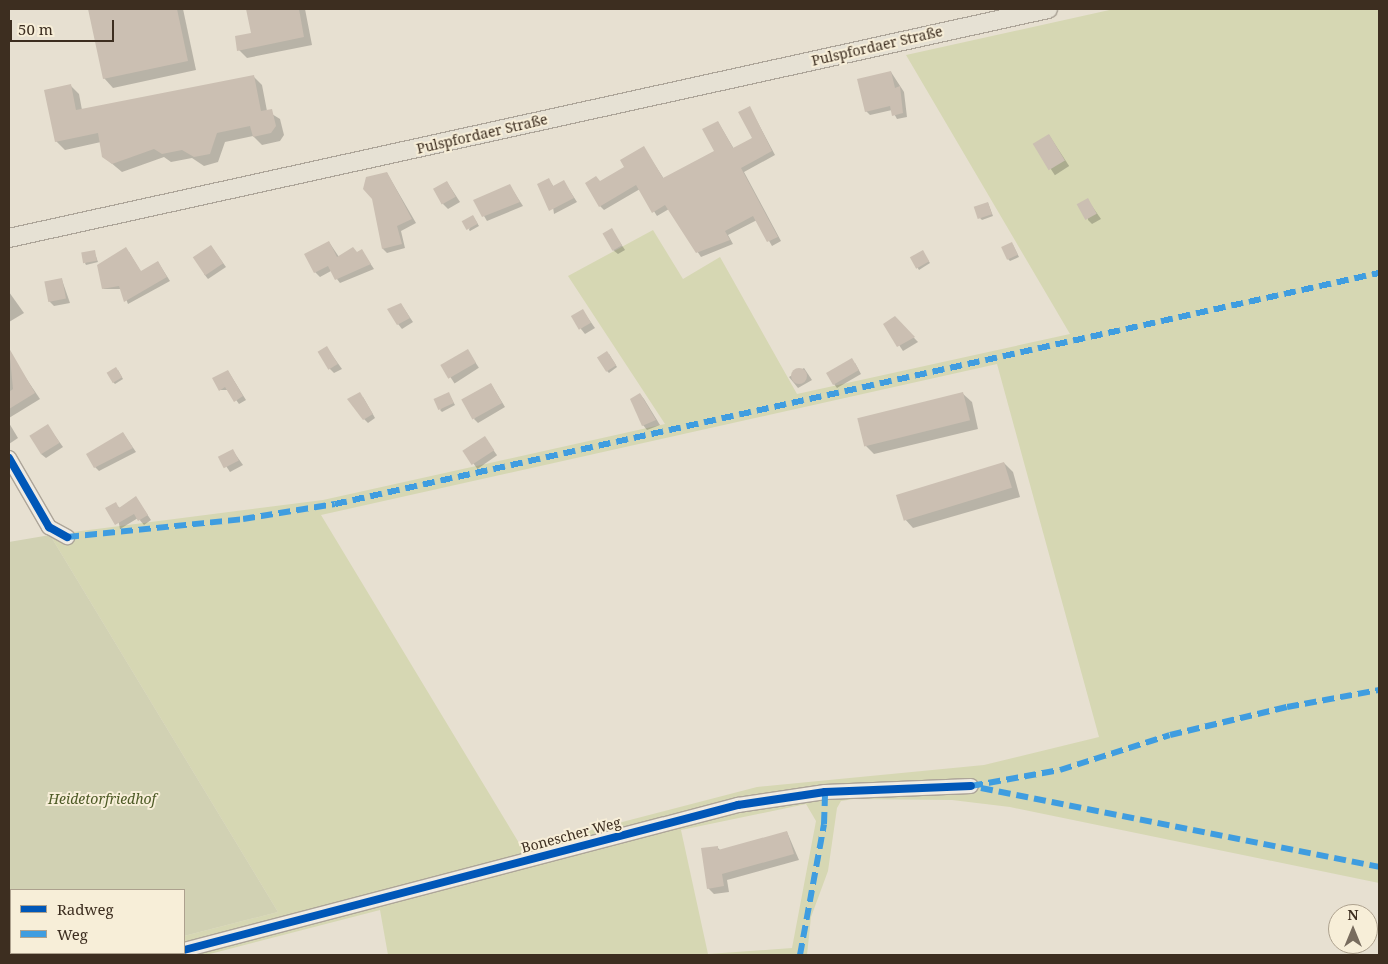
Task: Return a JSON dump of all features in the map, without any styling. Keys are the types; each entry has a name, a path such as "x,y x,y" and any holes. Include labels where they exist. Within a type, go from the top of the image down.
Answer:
{"main road":[{"name":"Pulspfordaer Straße","path":"9,238 1048,9"}],"street":[{"path":"9,458 49,527 67,537"},
{"name":"Bonescher Weg","path":"185,950 738,805 825,792 971,786"}],"green space":[{"path":"1114,9 1379,9 1379,883 1010,807 952,800 854,799 841,801 837,808 828,871 811,917 807,955 388,955 380,910 206,955 108,955 185,954 185,936 278,912 50,535 323,500 665,424 568,276 653,230 683,279 720,257 797,394 1070,334 906,55","holes":["997,364 1099,737 984,765 757,787 522,848 321,515","806,804 816,821 792,948 708,954 681,830"]},
{"name":"Heidetorfriedhof","path":"50,535 278,912 185,936 185,889 10,889 10,954 64,954 9,955 9,542"}],"building":[{"path":"88,9 177,9 188,61 103,79"},
{"path":"246,9 299,9 304,37 237,51 235,36 251,33"},
{"path":"891,71 895,88 900,86 903,113 892,116 890,106 865,112 857,79"},
{"path":"254,75 261,111 272,109 276,126 271,133 253,137 250,126 217,133 210,154 194,157 182,150 162,154 154,149 112,164 102,157 98,133 55,142 44,90 71,84 76,110"},
{"path":"750,106 772,151 741,168 778,237 767,242 753,216 725,231 730,240 696,253 665,205 652,213 636,185 599,207 585,183 596,176 600,181 624,167 620,160 644,146 663,178 714,151 702,129 718,121 733,148 752,138 738,112"},
{"path":"1049,134 1065,161 1049,170 1033,144"},
{"path":"387,172 412,219 397,226 402,244 382,249 372,199 363,189 366,177"},
{"path":"549,178 553,186 564,180 574,198 549,211 537,184"},
{"path":"447,181 456,197 442,205 433,189"},
{"path":"510,184 520,202 482,217 473,200"},
{"path":"1088,198 1097,214 1085,220 1077,204"},
{"path":"988,202 992,214 978,219 974,207"},
{"path":"473,215 478,224 466,230 462,221"},
{"path":"612,228 622,245 612,251 602,234"},
{"path":"329,241 337,257 353,247 357,252 362,249 371,264 335,280 328,266 314,273 304,254"},
{"path":"1012,242 1018,255 1007,260 1001,247"},
{"path":"211,245 223,263 205,276 193,257"},
{"path":"126,247 141,271 158,261 167,277 124,302 119,286 102,289 97,265"},
{"path":"95,250 97,261 83,263 81,252"},
{"path":"923,250 929,261 916,269 910,257"},
{"path":"62,278 66,299 48,302 44,281"},
{"path":"401,303 410,318 397,325 387,309"},
{"path":"583,309 591,323 579,330 571,316"},
{"path":"895,316 915,337 897,347 883,324"},
{"path":"327,346 338,364 328,370 318,352"},
{"path":"9,348 35,393 9,409 9,392 13,389"},
{"path":"468,349 476,363 448,379 440,365"},
{"path":"607,351 616,365 606,372 597,358"},
{"path":"852,358 859,370 833,385 826,373"},
{"path":"116,367 122,377 113,383 107,373"},
{"path":"799,368 805,370 807,376 805,382 799,384 793,382 791,376 793,370"},
{"path":"228,370 243,396 234,402 225,387 219,391 212,378"},
{"path":"491,383 502,403 472,420 461,399"},
{"path":"360,392 373,414 363,420 347,399"},
{"path":"449,392 454,403 438,410 433,399"},
{"path":"963,392 970,420 864,447 857,418"},
{"path":"640,393 656,420 642,426 630,399"},
{"path":"48,424 60,443 41,454 29,436"},
{"path":"123,432 133,448 94,468 86,454"},
{"path":"485,436 494,450 472,465 462,451"},
{"path":"233,449 239,461 224,468 218,457"},
{"path":"1004,462 1012,488 904,521 896,495"},
{"path":"136,496 148,515 138,521 134,514 115,525 105,508 116,502 119,508"},
{"path":"787,831 794,854 722,874 724,886 707,889 701,848 718,846 718,850"}],"marked path":[{"path":"67,537 243,519 335,504 1379,273"},
{"path":"971,786 1060,770 1170,735 1287,707 1379,690"},
{"path":"981,788 1379,867"},
{"path":"800,955 824,824 825,792"}],"cycle path":[{"path":"9,458 49,527 67,537"},
{"path":"185,950 738,805 825,792 971,786"}]}
